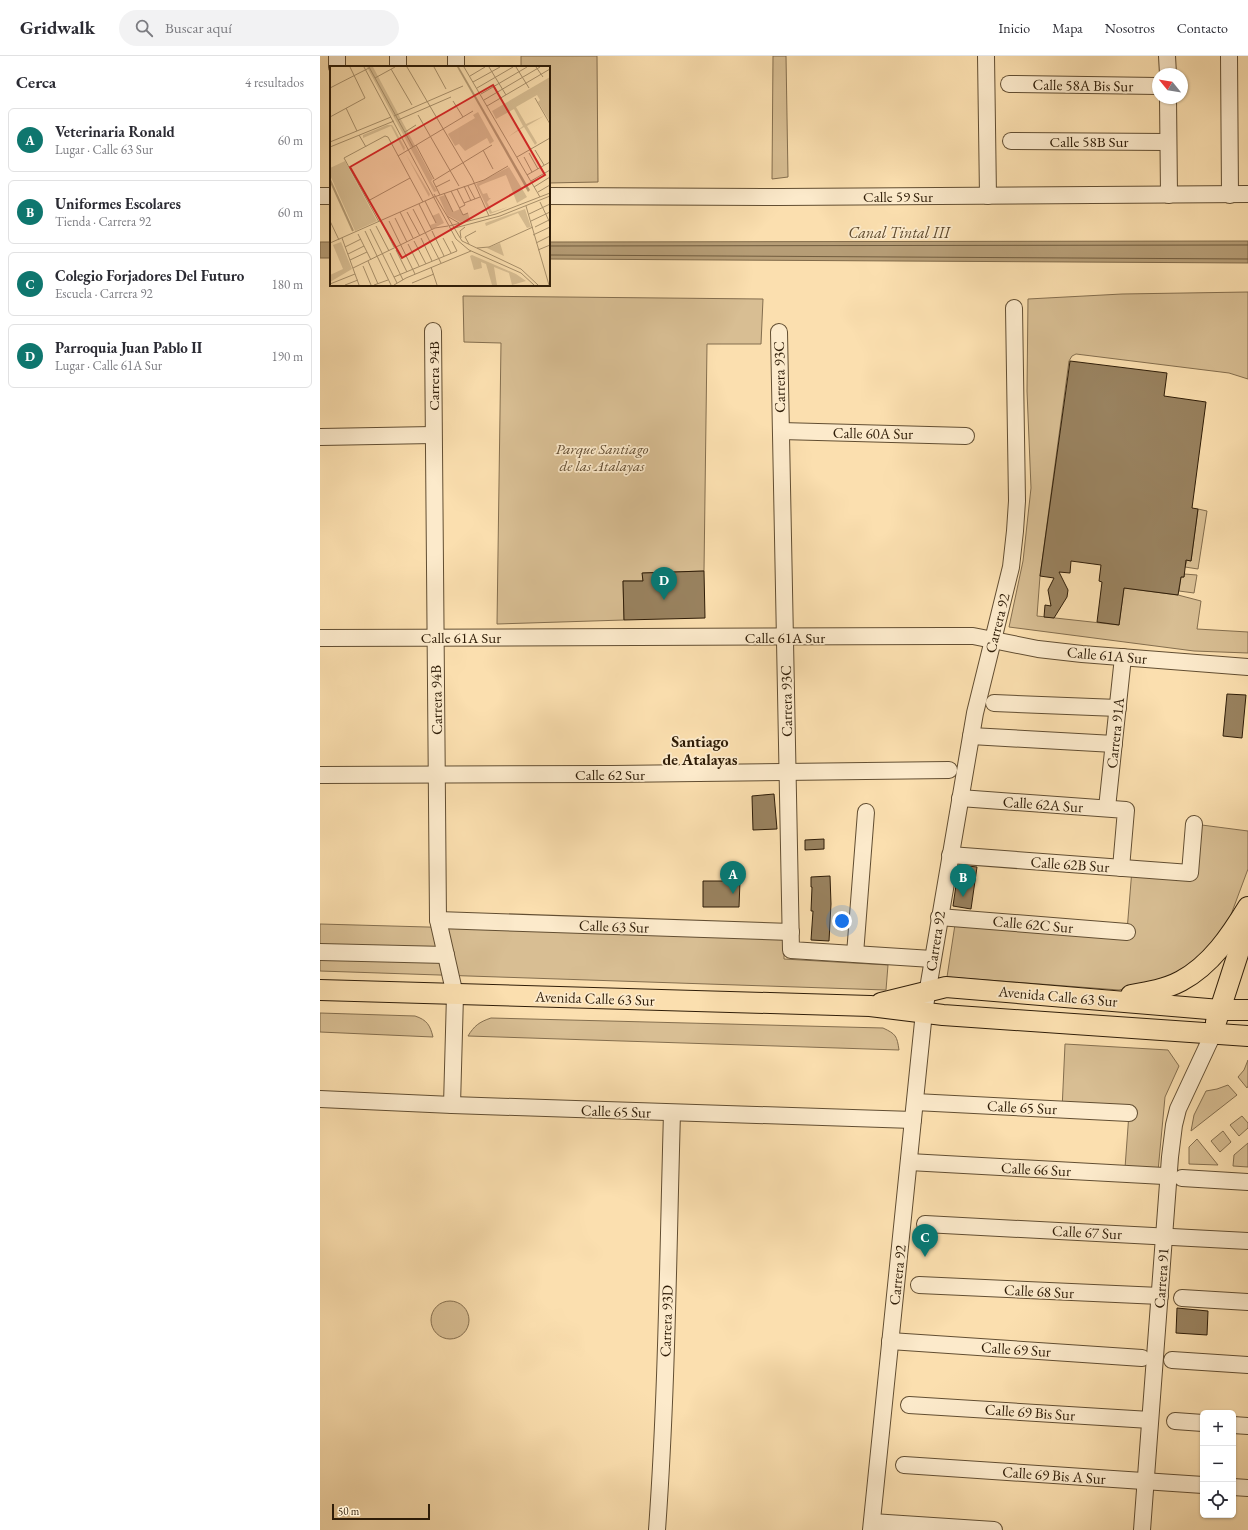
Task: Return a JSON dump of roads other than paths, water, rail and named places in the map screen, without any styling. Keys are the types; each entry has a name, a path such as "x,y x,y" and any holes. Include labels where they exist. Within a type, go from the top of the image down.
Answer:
{"main road":[{"path":"1106,1000 1155,991 1175,984 1191,975 1202,967 1216,953 1248,907"},
{"path":"1213,1034 1248,923"},
{"name":"Avenida Calle 63 Sur","path":"870,1006 946,987 1220,1010 1248,1010"},
{"name":"Avenida Calle 63 Sur","path":"320,990 870,1006 924,1012 1245,1036"},
{"path":"1245,1036 1248,1015"}],"street":[{"path":"986,56 988,196"},
{"path":"1167,56 1168,68"},
{"path":"1229,56 1230,194"},
{"name":"Calle 58A Bis Sur","path":"1009,84 1152,86"},
{"path":"1168,104 1169,195"},
{"name":"Calle 58B Sur","path":"1011,141 1168,142"},
{"name":"Calle 59 Sur","path":"550,196 988,196 1248,194"},
{"name":"Carrera 92","path":"871,1526 924,1012 975,713 1011,567 1017,501 1014,308"},
{"name":"Carrera 94B","path":"432,331 438,920 455,995 452,1105"},
{"name":"Carrera 93C","path":"779,332 791,950 855,954"},
{"name":"Calle 60A Sur","path":"780,431 966,436"},
{"path":"320,437 433,435"},
{"name":"Calle 61A Sur","path":"320,638 973,636 1038,649 1248,666"},
{"name":"Carrera 91A","path":"1107,808 1123,657"},
{"path":"994,703 1118,708"},
{"path":"971,736 1114,744"},
{"name":"Calle 62 Sur","path":"320,774 436,775 788,773 949,770"},
{"name":"Calle 62A Sur","path":"960,798 1126,810 1121,868"},
{"path":"866,812 855,954 932,958"},
{"name":"Calle 62B Sur","path":"950,855 1190,873 1194,824"},
{"name":"Calle 62C Sur","path":"939,917 1127,932"},
{"name":"Calle 63 Sur","path":"438,920 791,932"},
{"path":"320,952 446,955"},
{"name":"Carrera 91","path":"1142,1530 1170,1157 1174,1125 1185,1092 1213,1034"},
{"name":"Calle 65 Sur","path":"320,1099 452,1105 913,1120"},
{"name":"Calle 65 Sur","path":"915,1102 1129,1113"},
{"name":"Carrera 93D","path":"657,1530 661,1474 666,1345 672,1112"},
{"name":"Calle 66 Sur","path":"908,1162 1164,1176"},
{"path":"1182,1178 1248,1182"},
{"name":"Calle 67 Sur","path":"925,1224 1248,1241"},
{"name":"Calle 68 Sur","path":"919,1285 1160,1296"},
{"path":"1182,1298 1248,1302"},
{"name":"Calle 69 Sur","path":"890,1340 1142,1358"},
{"path":"1172,1360 1248,1365"},
{"name":"Calle 69 Bis Sur","path":"909,1405 1150,1420"},
{"path":"1175,1421 1200,1423"},
{"path":"1236,1425 1248,1426"},
{"name":"Calle 69 Bis A Sur","path":"904,1466 1200,1485"},
{"path":"1236,1487 1248,1488"},
{"path":"871,1526 994,1530"}],"water":[{"path":"1248,241 1248,263 550,259 550,242"},
{"path":"320,242 330,242 330,258 320,258"}],"place":[{"name":"Parroquia Juan Pablo II","path":"664,600"},
{"name":"Veterinaria Ronald","path":"733,894"},
{"name":"Uniformes Escolares","path":"963,897"},
{"name":"Colegio Forjadores Del Futuro","path":"925,1257"}],"district":[{"name":"Santiago de Atalayas","path":"700,750"}],"water label":[{"name":"Canal Tintal III","path":"899,232"}],"park label":[{"name":"Parque Santiago de las Atalayas","path":"602,456"}]}
